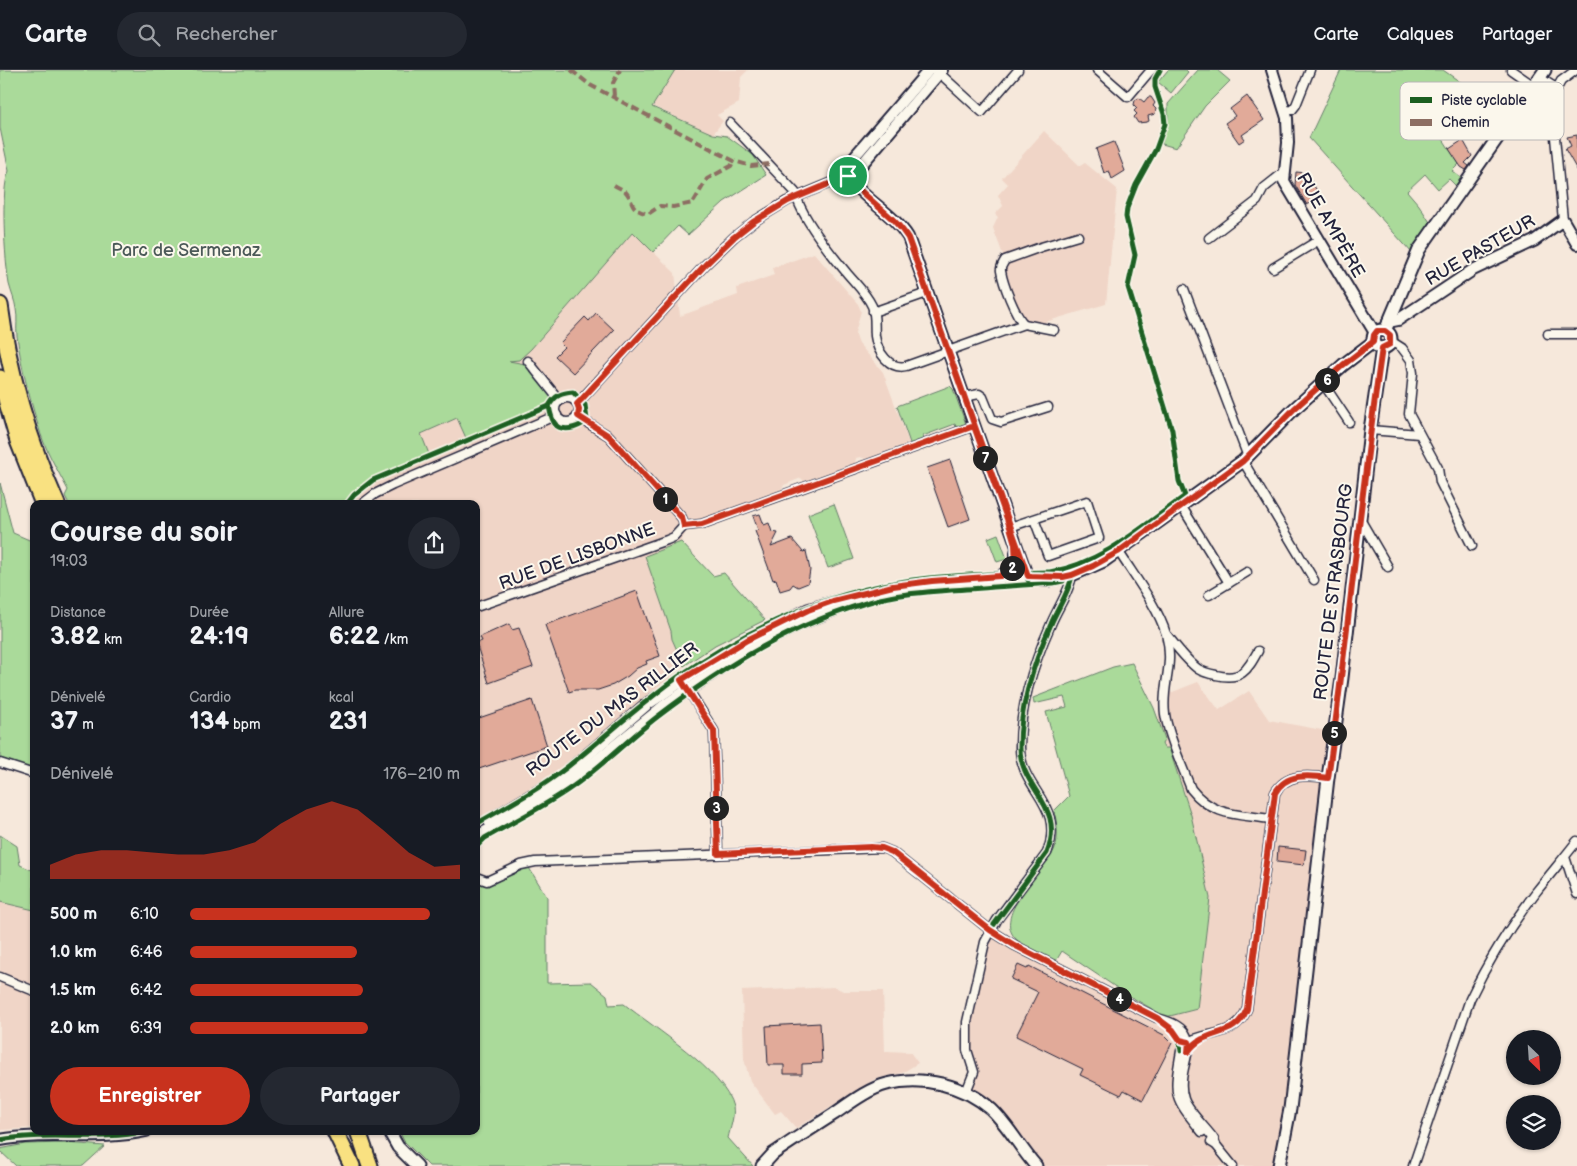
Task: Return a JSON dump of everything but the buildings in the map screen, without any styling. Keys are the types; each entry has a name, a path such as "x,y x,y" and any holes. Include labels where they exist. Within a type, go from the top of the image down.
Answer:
{"highway":[{"path":"0,305 16,387 55,500"},
{"path":"0,378 18,441 41,500"},
{"path":"45,473 59,500"},
{"path":"337,1135 352,1166"},
{"path":"346,1135 357,1166"},
{"path":"359,1135 370,1166"}],"main road":[{"name":"ROUTE DE STRASBOURG","path":"1279,1166 1290,1109 1382,336 1419,250 1496,140"},
{"name":"ROUTE DU MAS RILLIER","path":"480,826 558,780 646,705 746,650 799,624 855,601 882,594 971,582 1068,576 1093,566 1118,552 1182,507 1245,459 1294,409 1382,336"},
{"name":"ROUTE DU MAS RILLIER","path":"480,835 562,789 664,706 685,685 747,640 808,610 833,601 893,586 1000,576 1028,578"},
{"path":"762,1166 773,1154 857,1098 886,1084 911,1081 941,1083 966,1092 990,1109 1008,1128 1036,1166"},
{"name":"ROUTE DE STRASBOURG","path":"1288,1166 1290,1109"},
{"path":"391,1135 398,1146 417,1166"}],"street":[{"path":"929,70 854,157 849,165 849,174 854,186 902,227 913,249 1028,578"},
{"path":"577,404 723,247 753,222 796,197 856,170 939,71 982,112 1018,70"},
{"path":"1097,70 1128,96 1151,70"},
{"name":"RUE AMPÈRE","path":"1272,70 1285,111 1288,143 1283,174 1287,188 1382,336"},
{"path":"1285,111 1292,110 1296,105 1310,70"},
{"path":"1512,70 1540,78"},
{"path":"1559,82 1576,70"},
{"path":"730,123 795,192 796,197 822,240 866,296 873,312 875,339 882,354 891,365 899,368 1024,324 1054,330"},
{"path":"1555,140 1563,220 1577,244"},
{"path":"1209,238 1257,201 1264,188 1283,174"},
{"name":"RUE PASTEUR","path":"1382,336 1398,320 1480,266 1534,241 1563,220"},
{"path":"1024,324 1010,298 1000,270 1005,260 1078,236"},
{"path":"1273,268 1319,240"},
{"path":"1184,289 1245,459 1314,580"},
{"path":"873,312 927,293"},
{"path":"1548,334 1577,334"},
{"path":"1382,336 1408,355 1413,366 1409,414 1438,468 1440,482 1472,546"},
{"path":"528,361 560,401"},
{"path":"1323,383 1348,422"},
{"path":"964,397 979,394 983,397 992,418 1001,422 1048,407"},
{"path":"571,399 577,404 578,416 567,422 562,421 557,415 556,408 560,401 571,399"},
{"path":"367,500 374,494 393,485 557,415"},
{"path":"578,416 609,436 682,518 684,526 702,524 974,426"},
{"path":"1370,430 1419,434"},
{"path":"1010,527 1087,500 1099,538 1048,556 1034,519"},
{"path":"1182,507 1228,583"},
{"path":"1360,518 1388,567"},
{"name":"RUE DE LISBONNE","path":"480,606 667,540 674,537 684,526"},
{"path":"1000,576 1016,564 1015,544"},
{"path":"1118,552 1148,599 1166,634 1199,670 1226,678 1236,677 1250,667 1258,651"},
{"path":"1209,595 1247,572"},
{"path":"966,1092 974,1072 967,1050 967,1022 985,942 990,930 1046,853 1051,842 1052,830 1047,806 1026,775 1021,761 1021,724 1030,678 1068,576"},
{"path":"1166,634 1171,660 1165,714 1191,789 1200,800 1222,812 1270,818"},
{"path":"685,685 714,731 718,854"},
{"path":"0,763 30,773"},
{"path":"1189,1042 1236,1027 1247,1009 1272,802 1278,787 1295,776 1307,775 1328,778"},
{"path":"1413,1166 1470,999 1480,976 1503,938 1577,841"},
{"path":"480,878 487,881 521,865 535,862 882,848 892,852 990,930 1014,945 1157,1018 1166,1020 1184,1031 1204,1037"},
{"path":"1565,857 1577,894"},
{"path":"0,977 30,990"},
{"path":"1184,1031 1188,1036 1189,1042 1175,1085 1178,1099 1210,1141 1216,1145 1233,1166"},
{"path":"1185,1051 1204,1037"},
{"path":"0,1140 34,1135 128,1135"}],"shaded area":[{"path":"675,70 748,70 741,77 739,103 717,115 723,121 713,134 652,106"},
{"path":"1044,131 1080,166 1085,163 1117,189 1106,304 1038,324 1022,321 1002,266 1005,260 993,228 998,217 995,214 1003,206 998,195 1008,184 1002,178"},
{"path":"633,232 675,273 680,316 738,295 737,288 774,275 772,268 814,253 858,304 861,311 855,333 859,344 883,372 909,443 866,459 856,458 855,463 804,481 801,478 784,485 782,489 698,520 692,519 681,542 645,556 671,631 672,639 684,666 567,765 514,801 480,819 480,500 347,500 373,477 398,467 420,434 457,418 466,438 549,403 506,361 531,349"},
{"path":"1198,682 1219,710 1249,691 1269,720 1327,731 1280,1166 1041,1166 970,1093 972,1072 965,1040 980,957 991,934 1160,1027 1166,1017 1197,1009 1210,898 1185,795 1169,748 1164,748 1162,744 1165,739 1158,717 1170,693"},
{"path":"0,902 30,909 30,1128 0,1130"},
{"path":"835,987 843,991 883,991 885,1051 910,1052 918,1063 902,1073 875,1079 796,1128 781,1111 775,1114 750,1081 744,1059 742,991"}],"green space":[{"name":"Parc de Sermenaz","path":"0,70 675,70 652,107 713,134 727,136 753,155 766,175 724,202 688,235 678,226 653,252 633,232 531,349 519,360 509,361 525,364 552,397 549,403 466,438 457,418 421,434 429,454 372,479 348,500 67,500 65,496 68,490 44,442 31,403 19,347 17,312 9,284 6,259 4,208 6,180 9,171 0,128"},
{"path":"1168,70 1186,70 1188,72 1171,93 1158,82"},
{"path":"1198,70 1217,70 1230,81 1205,106 1176,148 1162,144 1168,120 1168,104"},
{"path":"1341,70 1443,70 1460,82 1400,82 1400,140 1444,140 1459,164 1452,171 1461,178 1457,187 1449,179 1438,189 1425,174 1407,191 1431,224 1412,253 1309,138"},
{"path":"950,386 953,389 966,424 956,427 955,424 923,436 924,441 911,446 897,406"},
{"path":"0,483 13,533 30,540 30,769 0,759"},
{"path":"834,504 854,559 828,568 808,514"},
{"path":"998,534 1007,559 997,562 988,538"},
{"path":"681,542 713,576 724,573 765,620 715,645 684,666 672,639 671,631 645,556"},
{"path":"1132,663 1154,708 1165,739 1162,744 1164,748 1169,748 1191,815 1210,898 1197,1009 1166,1017 1126,994 1062,951 1056,961 1030,949 1016,939 1010,929 1010,918 1015,906 1050,858 1055,848 1057,830 1054,811 1069,796 1046,712 1067,707 1064,697 1034,704 1033,698 1113,667"},
{"path":"0,835 17,846 20,865 30,869 30,909 0,902"},
{"path":"526,863 547,897 547,983 591,982 607,995 609,1005 624,1004 703,1065 717,1079 727,1093 733,1107 733,1118 728,1138 753,1166 429,1166 404,1141 401,1135 480,1135 480,884 494,883"},
{"path":"67,1143 105,1146 83,1166 16,1166 0,1151 0,1149 25,1144"}],"marked path":[{"path":"571,70 590,85 734,161 751,166 769,164"},
{"path":"614,96 613,83 620,70"},
{"path":"614,185 625,191 637,210 648,214 660,206 673,207 693,203 707,179 731,166 734,161"}],"cycle path":[{"path":"480,822 522,798 555,776 678,677 706,658 766,625 830,600 862,590 895,583 929,578 1050,572 1069,567 1088,561 1122,542 1185,496 1179,481 1172,430 1128,287 1135,255 1126,217 1127,208 1136,185 1156,149 1165,124 1164,114 1155,87 1155,79 1160,70"},
{"path":"847,176 854,185 895,221 908,237 1028,580"},
{"path":"573,392 585,405 587,419 574,428 561,428 554,422 549,406 559,395 573,392"},
{"path":"350,500 373,480 549,406"},
{"path":"480,843 485,838 568,790 657,717 709,680 791,632 849,608 880,599 924,592 1053,583 1063,581 1062,570"},
{"path":"1072,575 1069,587 1039,653 1022,715 1020,746 1022,761 1026,774 1047,809 1051,821 1051,836 1047,853 990,930 1014,945 1157,1018 1176,1035 1181,1051"},
{"path":"0,1140 36,1136 119,1135"}],"route":[{"path":"848,176 788,201 753,222 734,237 705,265 577,404 579,407 578,416 609,436 682,518 684,526 702,524 974,426 1010,527 1017,556 1016,564 1000,576 893,586 833,601 808,610 747,640 681,680 714,731 718,854 871,847 882,848 892,852 990,930 1014,945 1157,1018 1170,1027 1180,1040 1189,1042 1188,1052 1193,1045 1204,1037 1236,1027 1247,1009 1272,802 1278,787 1295,776 1307,775 1328,778 1342,678 1370,430 1382,348 1390,344 1390,335 1385,331 1377,331 1373,342 1343,365 1294,409 1248,457 1118,552 1072,575 1063,577 1028,576 1015,544 1010,527 913,249 902,227 854,186 848,176"}]}
